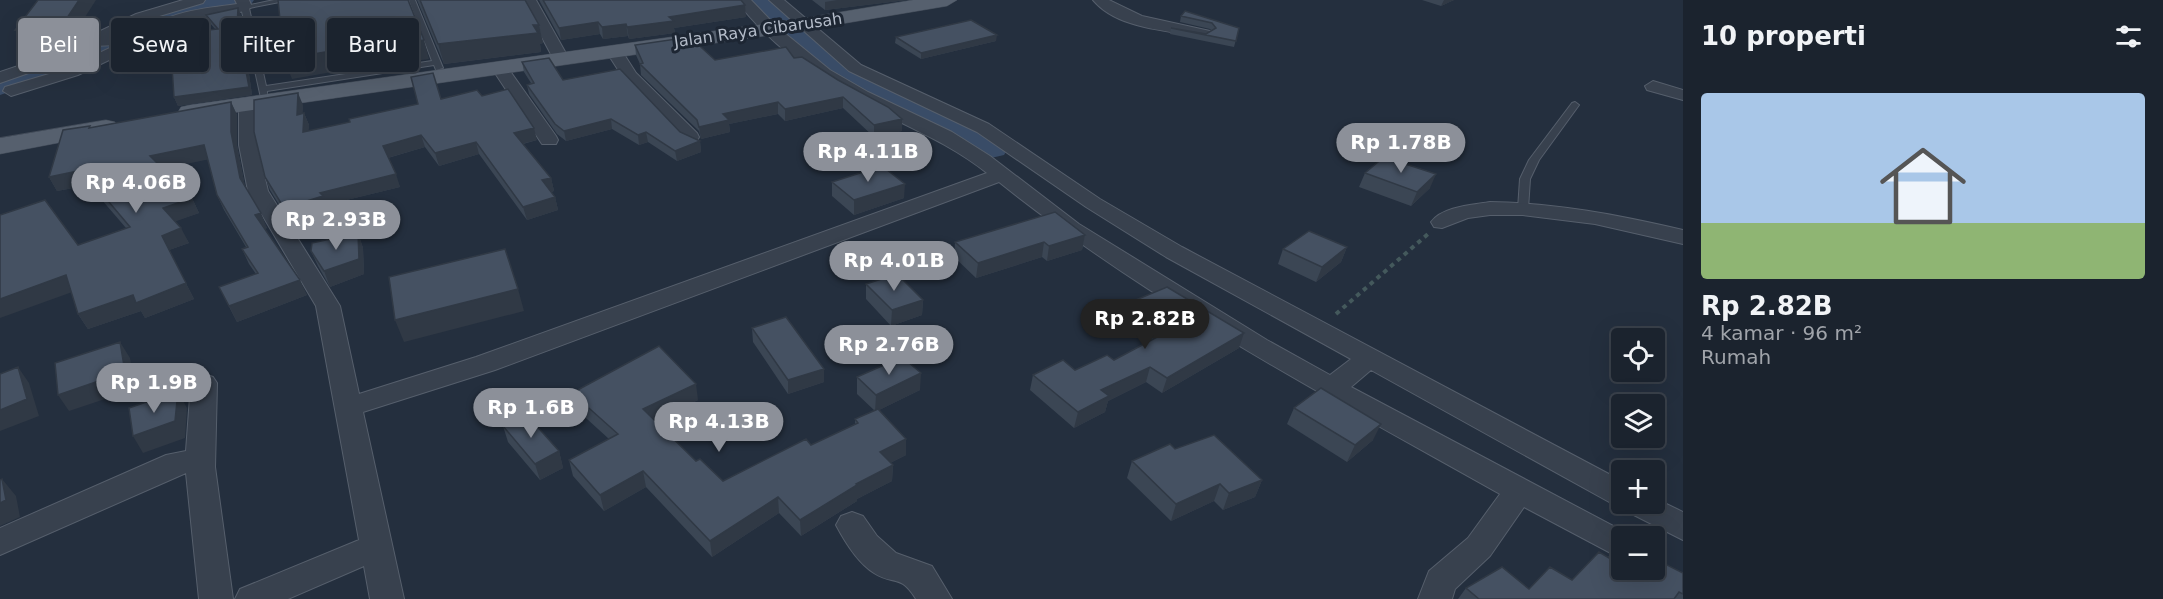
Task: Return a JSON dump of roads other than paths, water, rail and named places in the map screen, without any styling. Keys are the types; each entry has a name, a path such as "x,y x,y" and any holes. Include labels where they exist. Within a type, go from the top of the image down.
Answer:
{"main road":[{"name":"Jalan Raya Cibarusah","path":"171,116 258,98 439,69 499,67 788,27 947,0"},
{"path":"0,146 124,124"}],"street":[{"path":"99,40 141,17 198,0"},
{"path":"529,0 560,57"},
{"path":"743,0 788,27 839,71 862,96 945,136 983,160 1088,205 1318,331 1365,361 1611,489"},
{"path":"776,0 788,27 839,71 984,128 1017,174 1054,216 1258,346 1336,384 1611,540"},
{"path":"1100,0 1134,21 1169,25 1205,34"},
{"path":"185,18 243,4"},
{"path":"614,51 630,76 690,137"},
{"path":"0,94 72,72 111,53"},
{"path":"499,67 549,140"},
{"path":"0,78 19,72"},
{"path":"1653,86 1683,95"},
{"path":"258,98 248,145 258,191 328,306 342,380 351,406 387,599"},
{"path":"351,406 420,388 484,366 707,281 1017,174"},
{"path":"1054,216 1088,205"},
{"path":"1442,222 1450,216 1473,208 1523,209 1613,222 1683,237"},
{"path":"1336,384 1365,361"},
{"path":"204,382 200,467 216,599"},
{"path":"0,542 176,463 194,461 200,467"},
{"path":"1434,599 1441,582 1479,547 1520,490"},
{"path":"1658,514 1683,527"},
{"path":"852,525 867,545 886,564 910,570 920,576 935,599"},
{"path":"252,599 378,546"}],"lane":[{"path":"258,98 243,4 287,0"},
{"path":"412,0 439,69"},
{"path":"1523,209 1525,178 1534,160 1575,105"}],"waterway":[{"path":"0,85 81,58 164,16 241,0"},
{"path":"759,0 829,65 852,80 939,118 991,147"}]}
